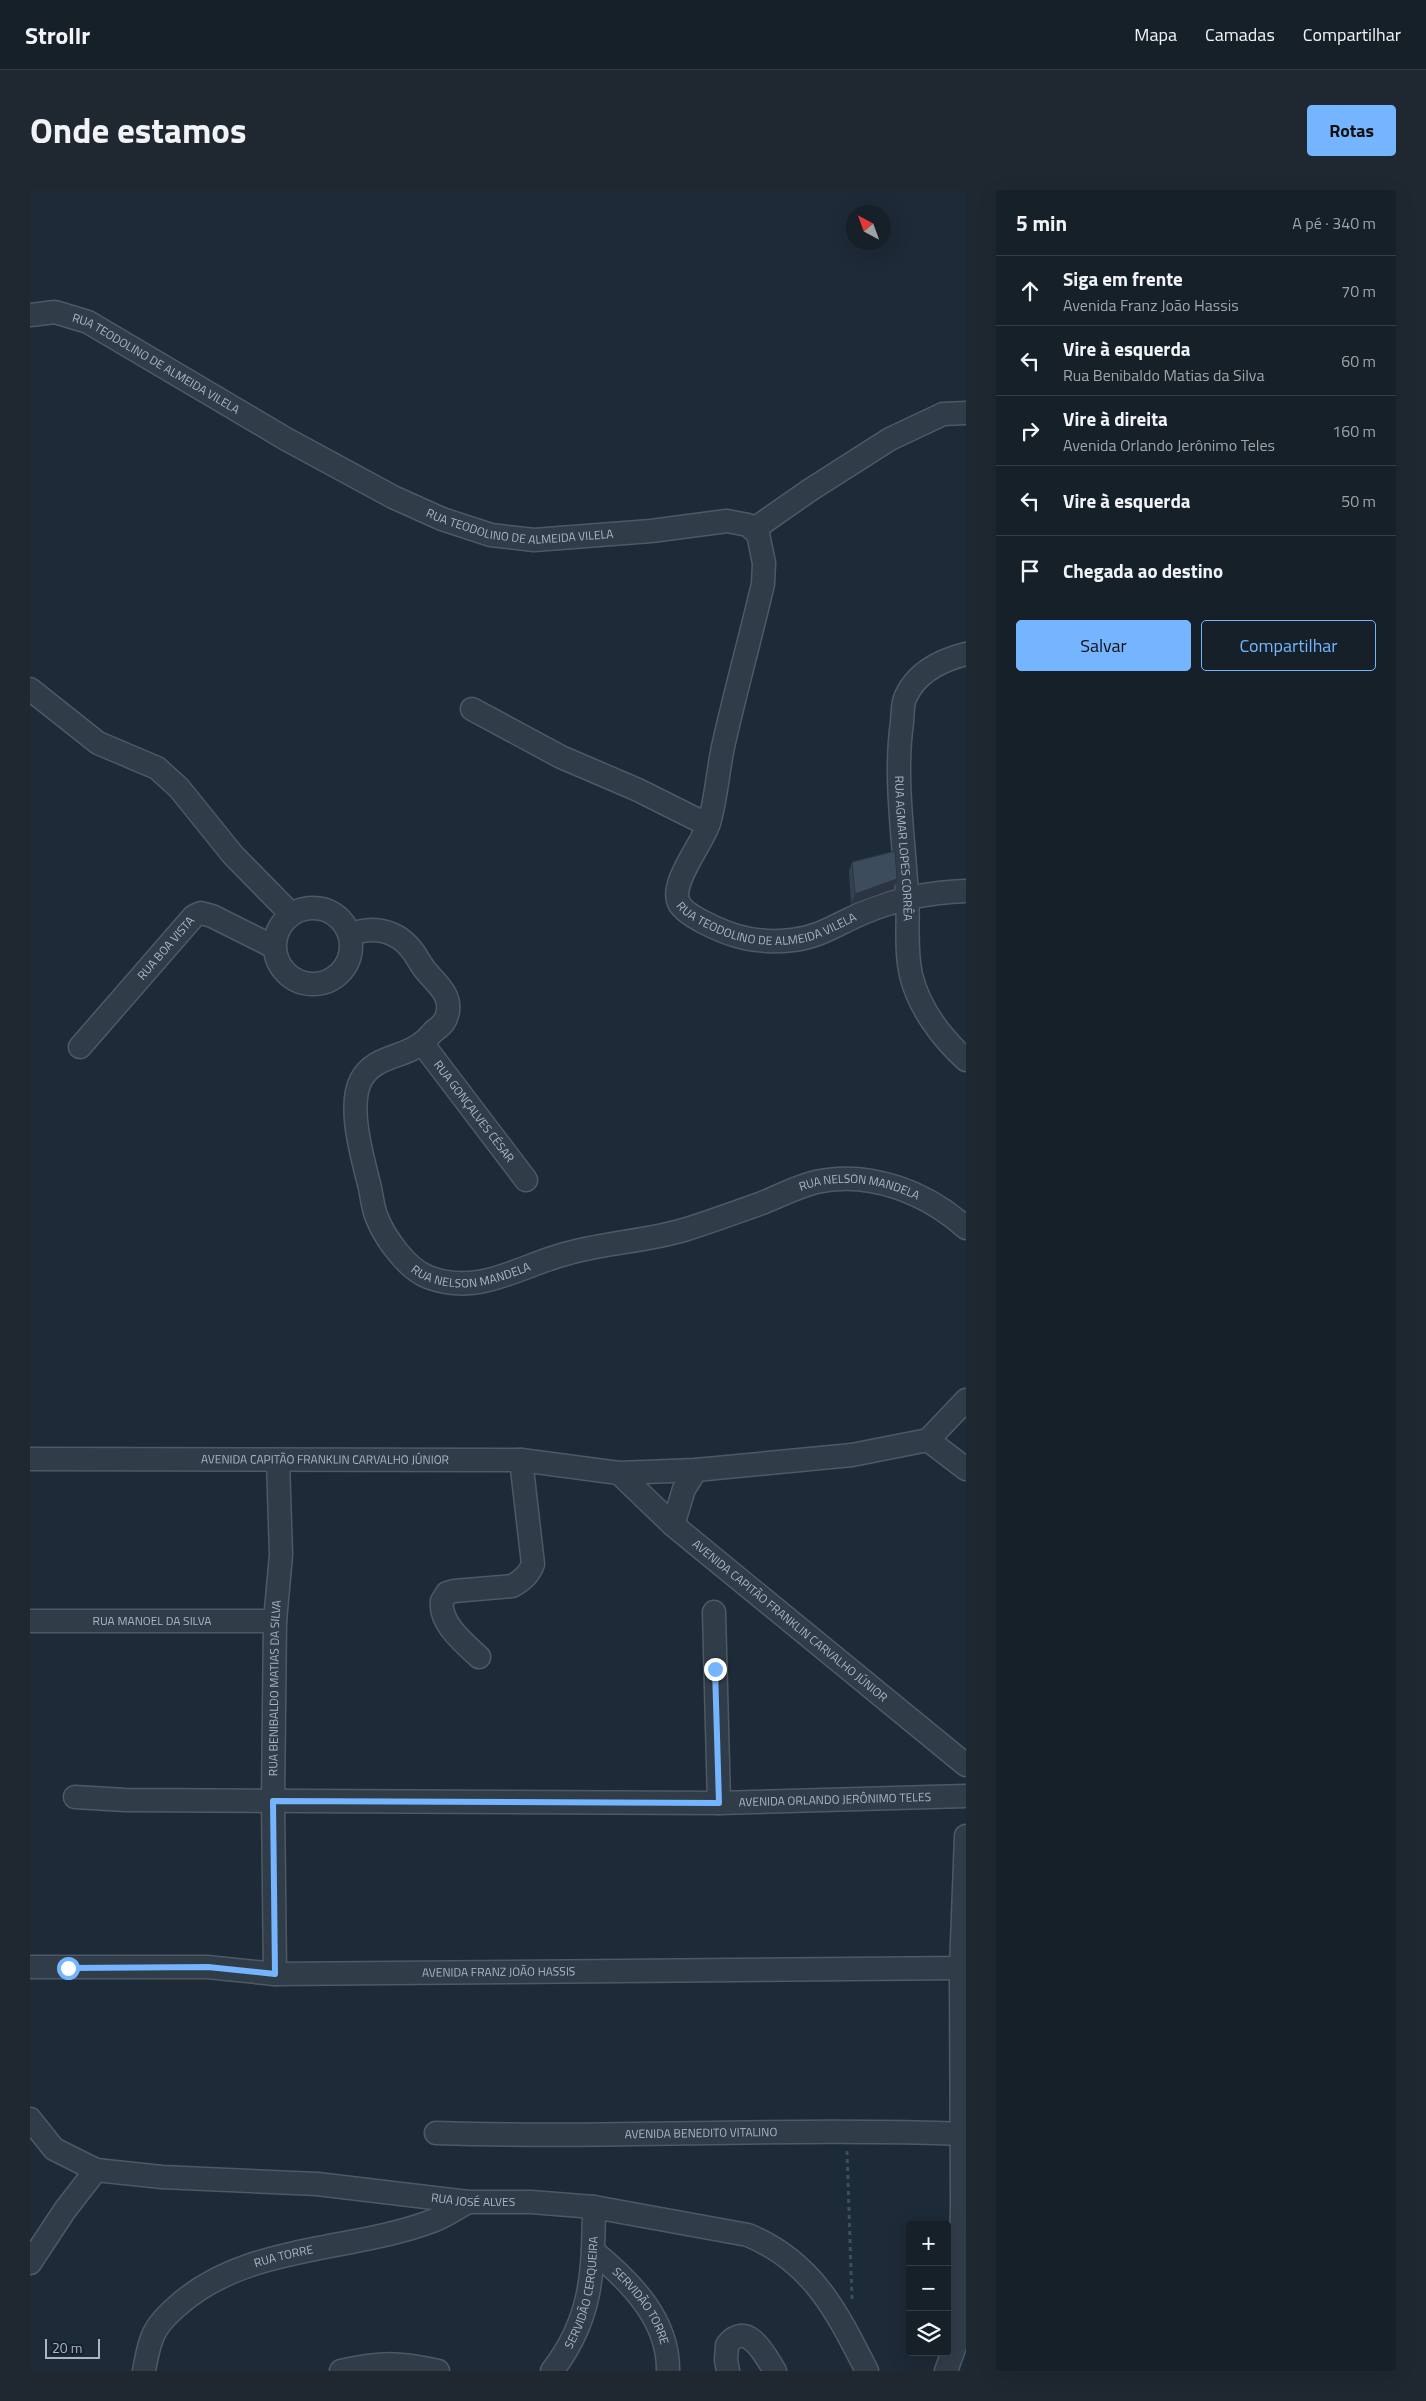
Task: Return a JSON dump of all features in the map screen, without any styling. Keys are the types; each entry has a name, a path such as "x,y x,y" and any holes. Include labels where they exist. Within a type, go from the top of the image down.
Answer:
{"street":[{"name":"RUA TEODOLINO DE ALMEIDA VILELA","path":"30,315 55,312 88,322 286,439 393,497 442,519 491,534 534,540 651,531 727,521 748,525 758,534 764,563 763,584 724,739 708,825 683,872 677,894 678,902 685,911 698,919 737,936 769,941 811,937 830,931 864,912 907,898"},
{"path":"754,529 810,490 890,439 943,414 966,413"},
{"name":"RUA AGMAR LOPES CORRÊA","path":"966,654 946,659 929,670 914,684 905,697 900,737 900,807 907,898 907,952 912,977 924,1007 938,1030 966,1060"},
{"path":"30,689 98,744 158,768 179,788 233,855 291,914"},
{"path":"472,709 561,757 638,790 708,825"},
{"path":"907,898 941,892 966,891"},
{"path":"305,908 319,908 333,912 344,922 350,935 352,951 346,966 334,978 320,984 303,983 288,976 278,964 274,948 276,935 282,923 291,914 305,908"},
{"name":"RUA BOA VISTA","path":"80,1047 194,916 201,913 212,916 274,948"},
{"name":"RUA NELSON MANDELA","path":"350,935 372,928 393,934 410,948 424,968 447,994 447,1018 422,1043 382,1060 361,1080 358,1091 356,1129 377,1219 402,1258 416,1271 430,1278 461,1284 485,1283 568,1253 685,1230 763,1202 793,1189 819,1182 857,1179 885,1184 939,1206 966,1228"},
{"name":"RUA GONÇALVES CÉSAR","path":"422,1043 526,1180"},
{"path":"966,1400 928,1440 966,1469"},
{"name":"AVENIDA CAPITÃO FRANKLIN CARVALHO JÚNIOR","path":"30,1459 522,1460 618,1473 696,1470 852,1455 928,1440"},
{"path":"478,1657 451,1628 443,1614 442,1601 447,1593 454,1591 512,1586 520,1582 531,1571 533,1564 522,1460"},
{"name":"RUA BENIBALDO MATIAS DA SILVA","path":"275,1974 273,1801 275,1621 281,1555 278,1461"},
{"path":"673,1525 684,1489 696,1470"},
{"name":"AVENIDA CAPITÃO FRANKLIN CARVALHO JÚNIOR","path":"618,1473 673,1525 966,1765"},
{"path":"714,1612 719,1803"},
{"name":"RUA MANOEL DA SILVA","path":"30,1621 275,1621"},
{"name":"AVENIDA ORLANDO JERÔNIMO TELES","path":"75,1797 125,1800 719,1803 966,1796"},
{"path":"946,2371 955,2346 960,2288 964,2134 963,1968 966,1836"},
{"name":"AVENIDA FRANZ JOÃO HASSIS","path":"30,1967 208,1967 275,1974 963,1968"},
{"name":"RUA JOSÉ ALVES","path":"30,2119 54,2149 96,2170 162,2177 317,2184 468,2202 531,2202 594,2207 748,2235 767,2243 789,2257 812,2278 834,2309 867,2371"},
{"name":"AVENIDA BENEDITO VITALINO","path":"436,2133 510,2136 846,2132 964,2134"},
{"path":"30,2263 65,2210 96,2170"},
{"name":"RUA TORRE","path":"144,2371 152,2337 164,2319 184,2300 207,2284 233,2271 264,2261 363,2240 435,2220 468,2202"},
{"name":"SERVIDÃO CERQUEIRA","path":"552,2371 582,2322 588,2302 594,2251 594,2207"},
{"name":"SERVIDÃO TORRE","path":"594,2251 623,2276 652,2314 665,2342 668,2371"},
{"path":"728,2371 725,2351 727,2345 737,2336 743,2336 756,2343 775,2371"},
{"path":"341,2371 390,2363 405,2363 438,2371"}],"path":[{"path":"846,2132 852,2306"}],"building":[{"path":"895,851 897,879 855,894 852,862"}],"route":[{"path":"68,1968 208,1967 275,1974 273,1801 719,1803 715,1669"}]}
